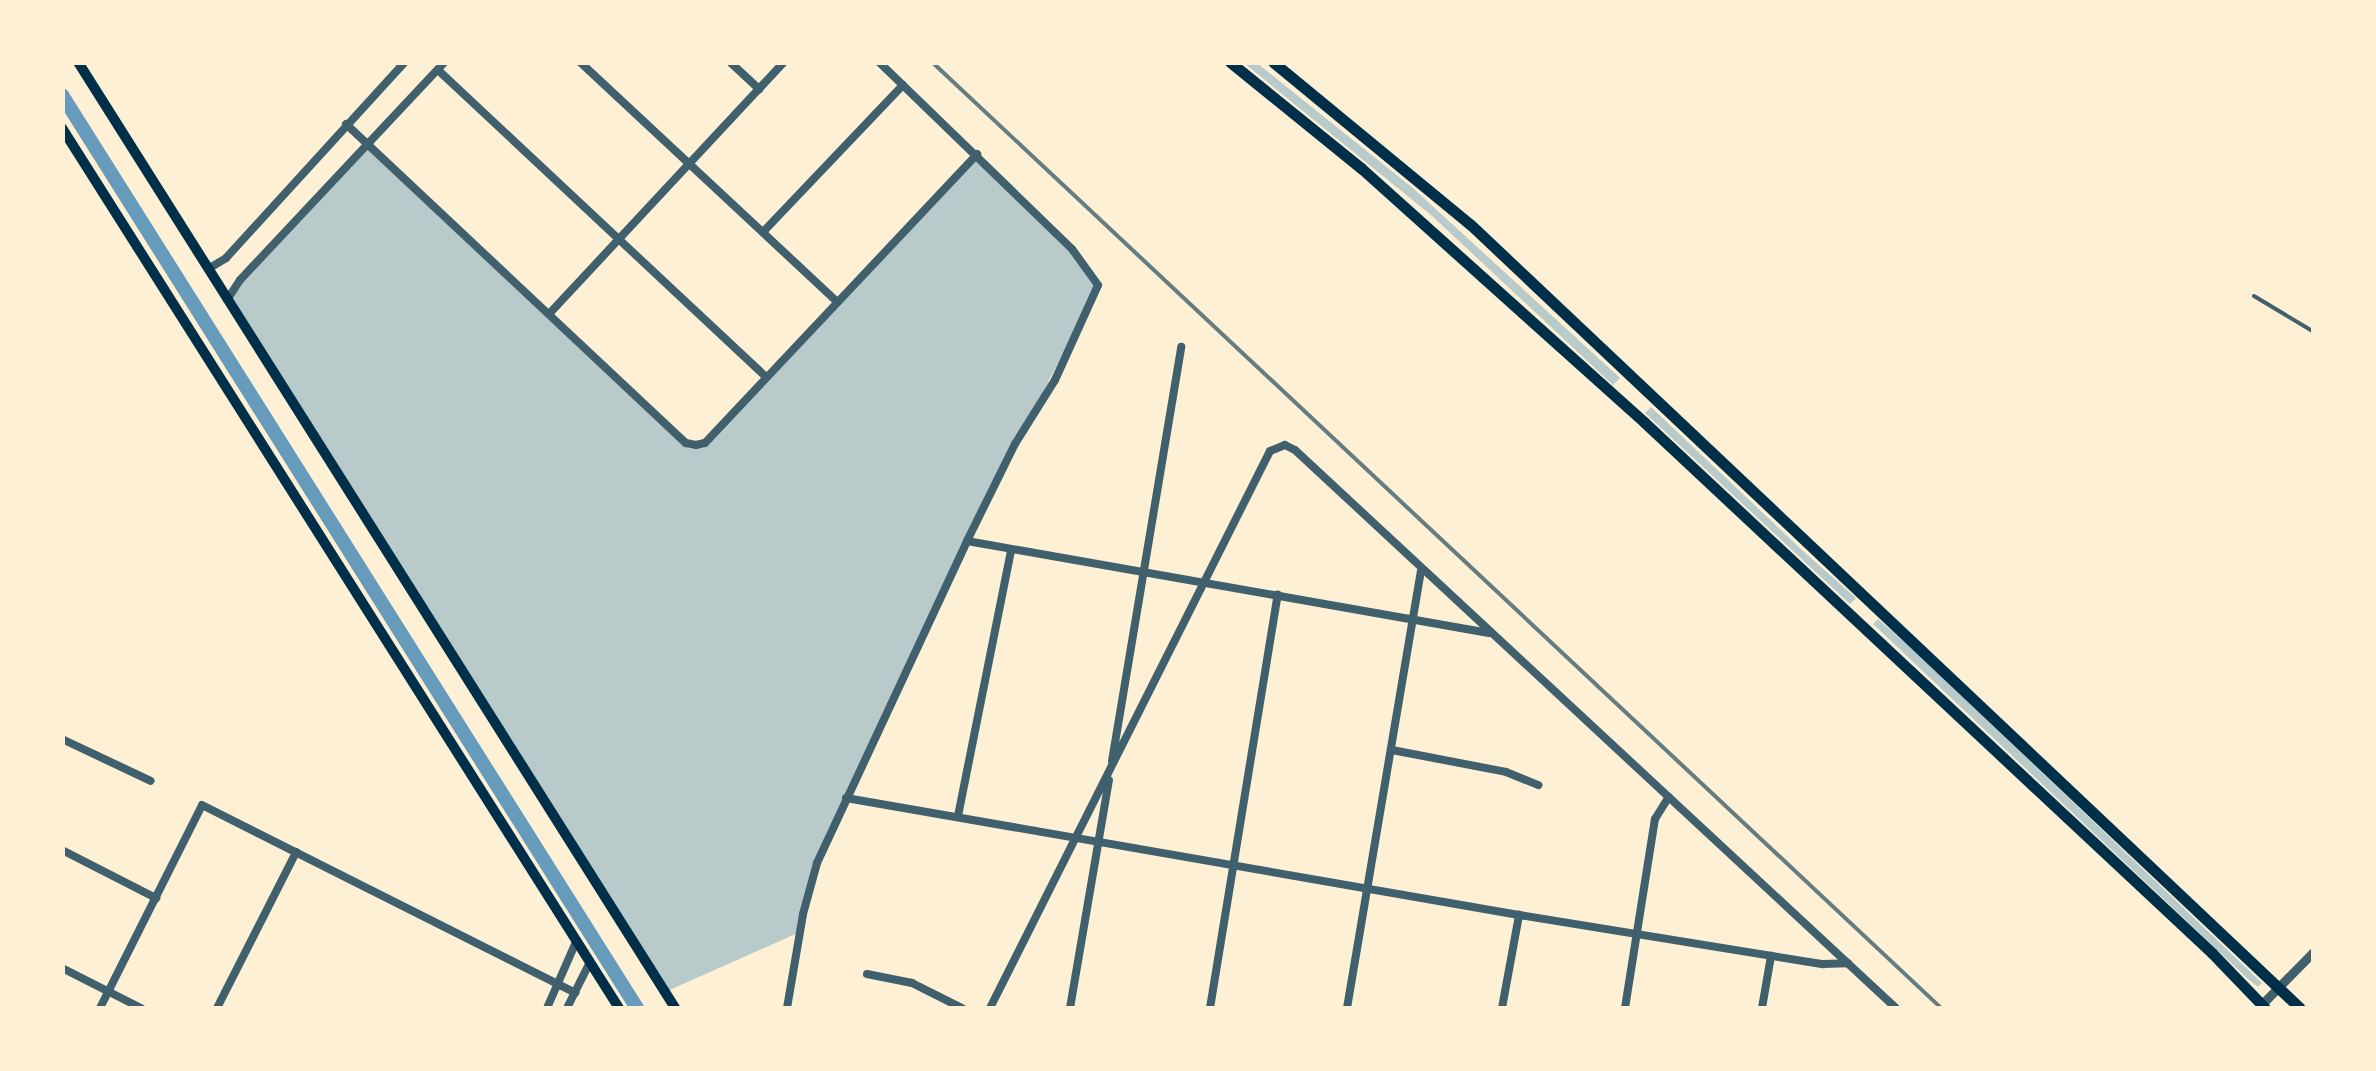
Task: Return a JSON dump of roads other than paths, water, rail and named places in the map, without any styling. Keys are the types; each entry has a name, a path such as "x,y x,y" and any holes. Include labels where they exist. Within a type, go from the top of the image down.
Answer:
{"main road":[{"path":"78,62 675,1008"},
{"path":"1230,62 1362,168 1644,422 2198,940 2263,1007"},
{"path":"1273,62 1471,224 2300,1008"},
{"path":"62,128 619,1008"}],"street":[{"path":"208,270 226,258 405,62"},
{"path":"580,62 837,302"},
{"path":"730,62 759,90"},
{"path":"550,314 784,62"},
{"path":"787,1008 810,884 846,798 967,541 1015,444 1054,380 1098,285 1072,249 879,62"},
{"path":"227,300 442,66 765,376"},
{"path":"763,232 903,85"},
{"path":"346,124 691,445 706,443 976,154"},
{"path":"1070,1008 1181,346"},
{"path":"990,1008 1270,452 1284,445 1295,450 1896,1008"},
{"path":"967,541 1490,634"},
{"path":"958,816 1011,551"},
{"path":"1347,1008 1421,570"},
{"path":"1210,1008 1278,595"},
{"path":"62,739 150,781"},
{"path":"1392,750 1506,772 1538,784"},
{"path":"846,798 1519,915 1771,956 1848,963"},
{"path":"1624,1008 1655,820 1669,798"},
{"path":"100,1008 202,805 575,993"},
{"path":"62,850 156,898"},
{"path":"217,1008 296,852"},
{"path":"1502,1008 1519,915"},
{"path":"546,1008 576,942"},
{"path":"2263,1007 2314,950"},
{"path":"1762,1008 1771,956"},
{"path":"567,1008 590,962"},
{"path":"62,968 141,1008"},
{"path":"867,974 912,983 962,1008"}],"lane":[{"path":"2254,296 2314,332"}],"waterway":[{"path":"62,95 637,1008"}],"railway":[{"path":"932,62 1941,1008"}]}
